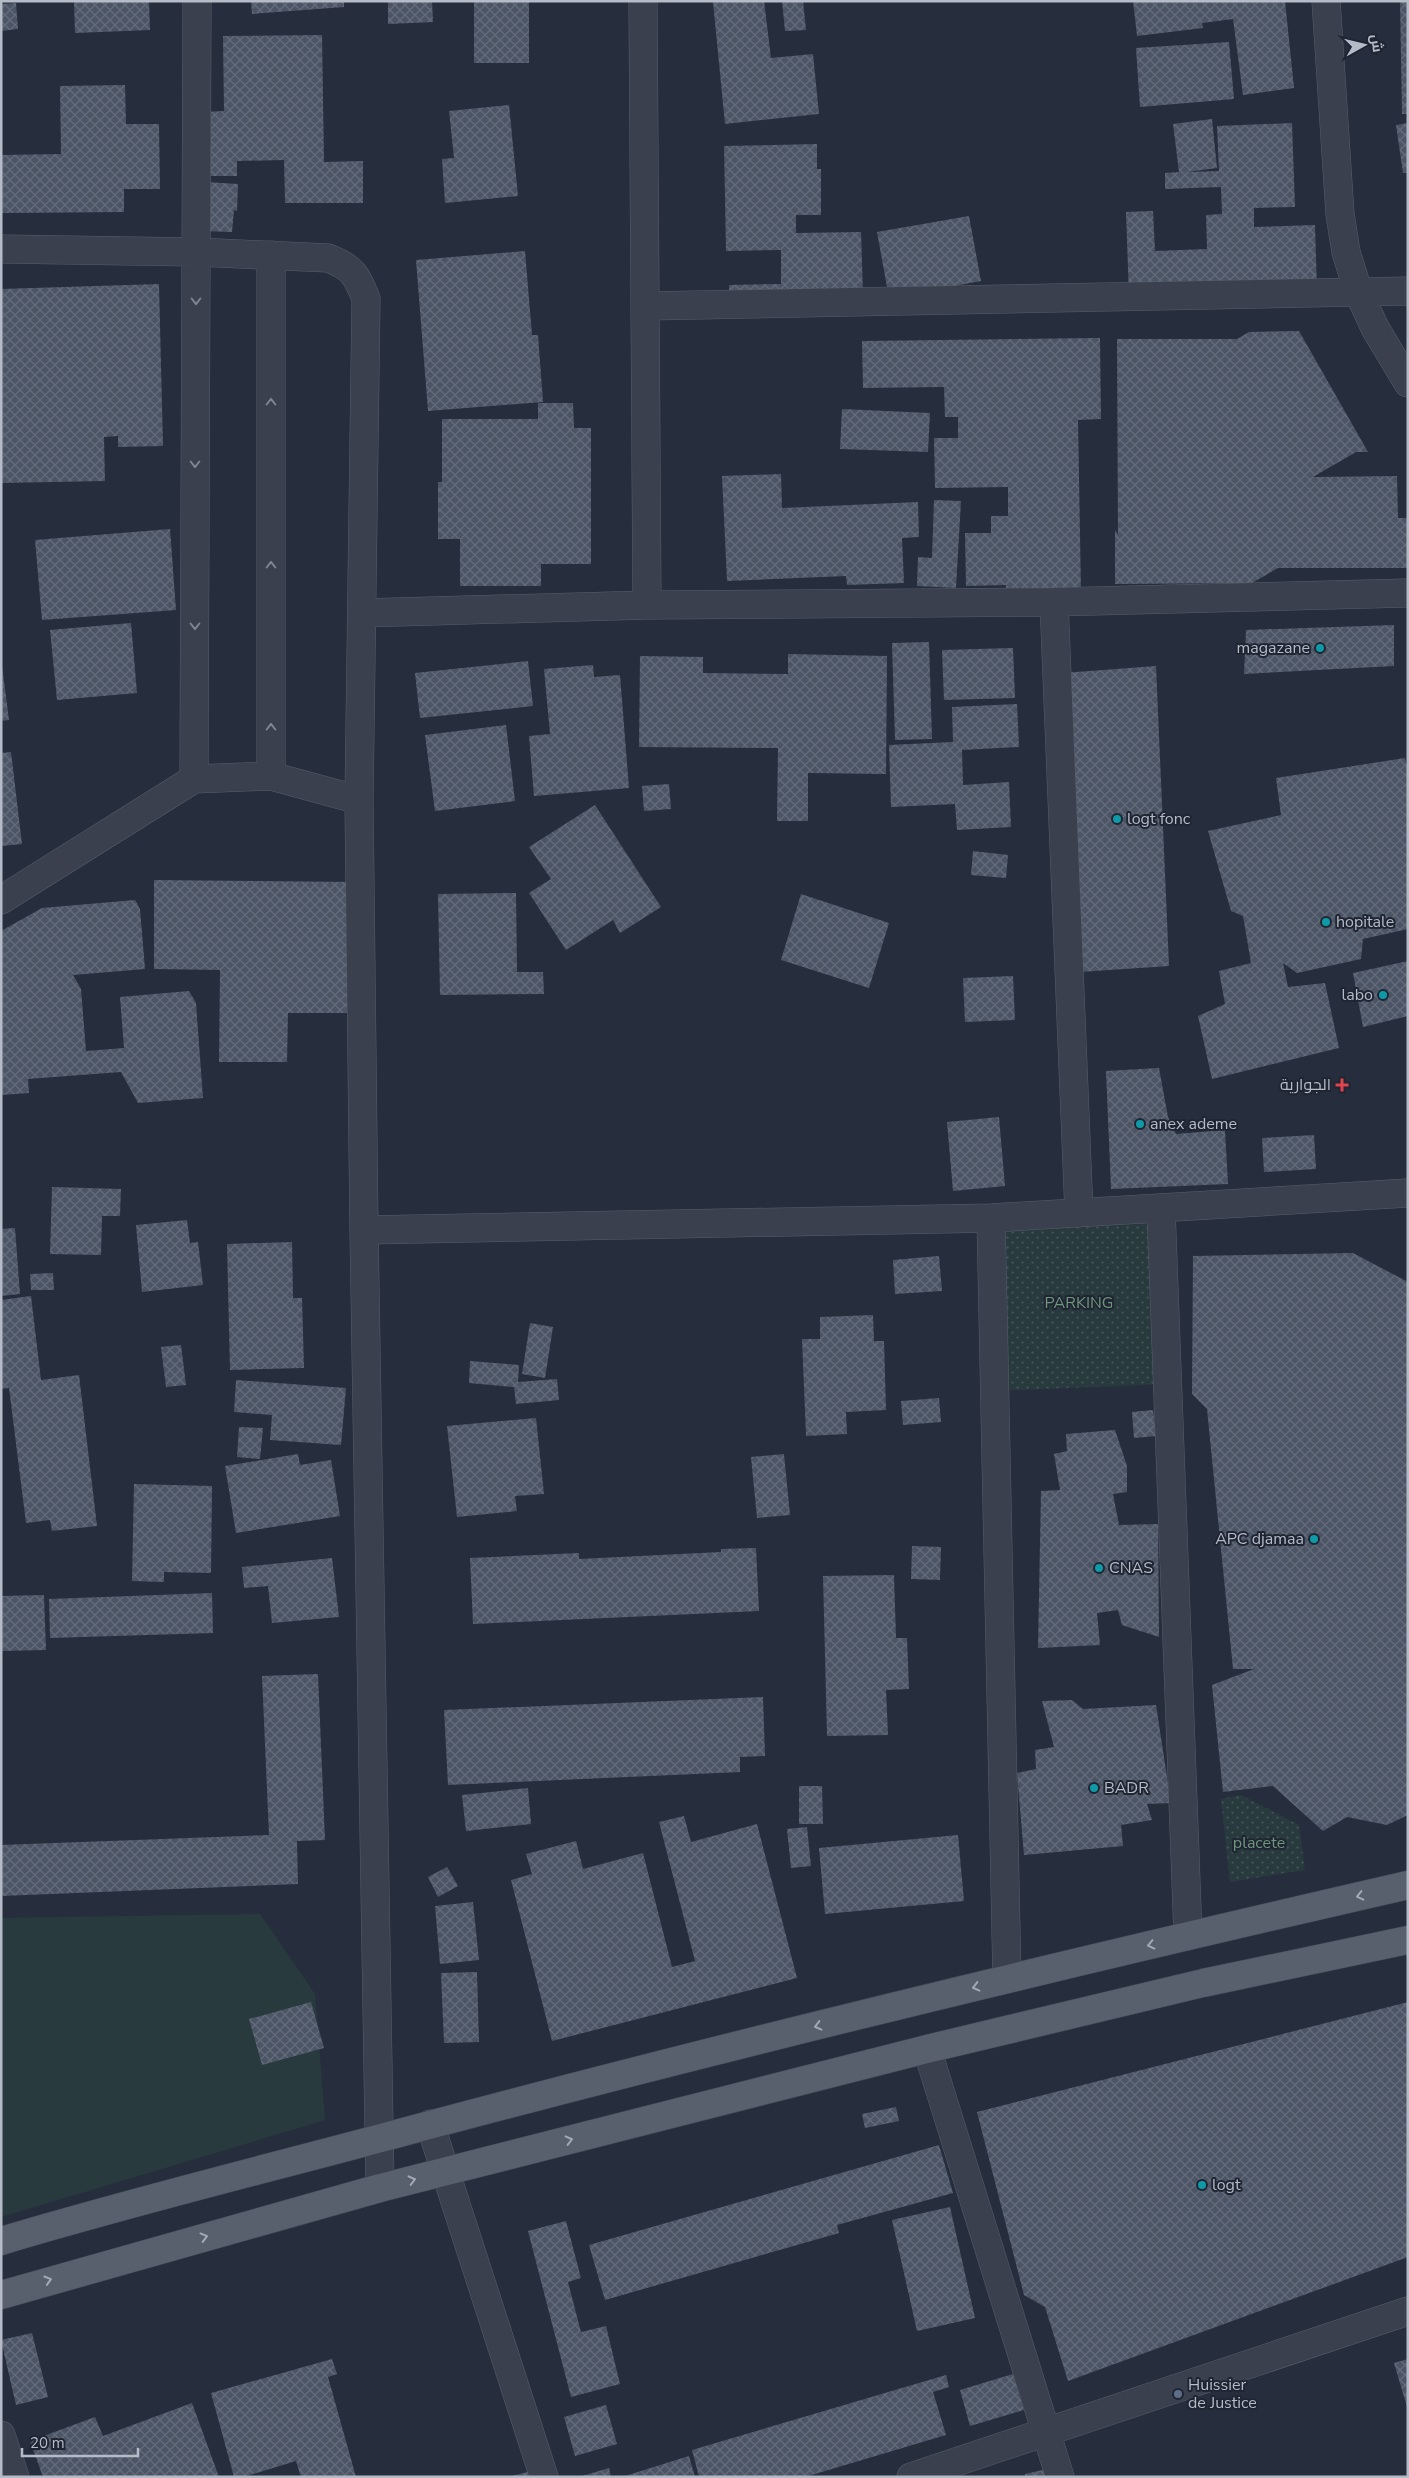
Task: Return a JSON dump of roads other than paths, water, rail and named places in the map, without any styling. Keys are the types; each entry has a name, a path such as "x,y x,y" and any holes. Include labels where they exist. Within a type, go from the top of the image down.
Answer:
{"main road":[{"path":"1,2241 430,2124 1007,1979 1408,1885"},
{"path":"1,2295 380,2188 927,2049 1203,1983 1408,1940"}],"street":[{"path":"194,779 197,1"},
{"path":"643,1 647,605"},
{"path":"1326,1 1340,214 1346,252 1358,291 1375,328 1408,383"},
{"path":"1,250 196,252 328,258 345,264 358,279 366,299 359,800 364,1230 381,2138 380,2188"},
{"path":"271,255 271,776"},
{"path":"645,306 1408,291"},
{"path":"362,613 647,605 1054,602 1408,593"},
{"path":"1054,602 1079,1213"},
{"path":"1,900 194,779 271,776 359,800"},
{"path":"364,1230 991,1218 1408,1193"},
{"path":"1161,1208 1188,1936"},
{"path":"991,1218 1007,1979"},
{"path":"927,2049 1060,2477"},
{"path":"430,2124 544,2477"},
{"path":"911,2477 1408,2311"},
{"path":"1,2435 15,2477"}],"place":[{"name":"magazane","path":"1320,648"},
{"name":"logt fonc","path":"1117,819"},
{"name":"hopitale","path":"1326,922"},
{"name":"labo","path":"1383,995"},
{"name":"الجوارية","path":"1342,1085"},
{"name":"anex ademe","path":"1140,1124"},
{"name":"APC djamaa","path":"1314,1539"},
{"name":"CNAS","path":"1099,1568"},
{"name":"BADR","path":"1094,1788"},
{"name":"logt","path":"1202,2185"},
{"name":"Huissier de Justice","path":"1178,2394"}],"park label":[{"name":"PARKING","path":"1079,1303"},
{"name":"placete","path":"1259,1843"}]}
